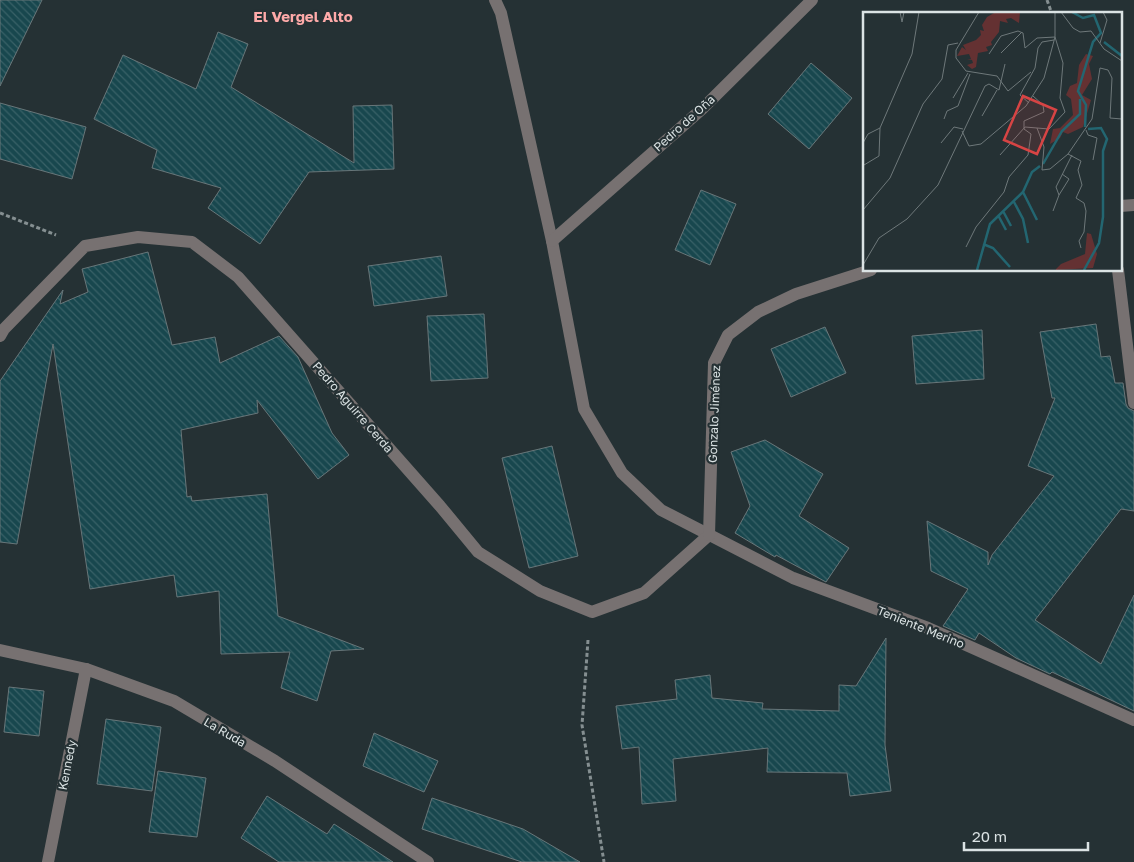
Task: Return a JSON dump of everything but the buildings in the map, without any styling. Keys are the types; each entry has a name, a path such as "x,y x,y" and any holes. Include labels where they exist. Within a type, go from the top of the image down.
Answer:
{"street":[{"path":"495,0 501,13 552,241 584,409 622,473 661,510 709,535 644,593 592,612"},
{"name":"Pedro de Oña","path":"552,241 702,109 812,0"},
{"name":"Pedro Aguirre Cerda","path":"85,246 138,237 192,242 238,277 440,506 478,552 540,592 592,612"},
{"path":"0,336 4,329 85,246"},
{"name":"Gonzalo Jiménez","path":"709,535 714,364 728,335 758,312 796,294 868,271"},
{"path":"1118,271 1134,403"},
{"name":"Teniente Merino","path":"709,535 793,578 928,628 1134,720"},
{"name":"La Ruda","path":"0,650 86,669 174,701 275,761 428,862"},
{"name":"Kennedy","path":"48,862 86,669"}],"path":[{"path":"1047,0 1051,12"},
{"path":"0,213 85,246"},
{"path":"592,612 586,653 582,725 604,862"}],"district":[{"name":"El Vergel Alto","path":"303,16"}]}
